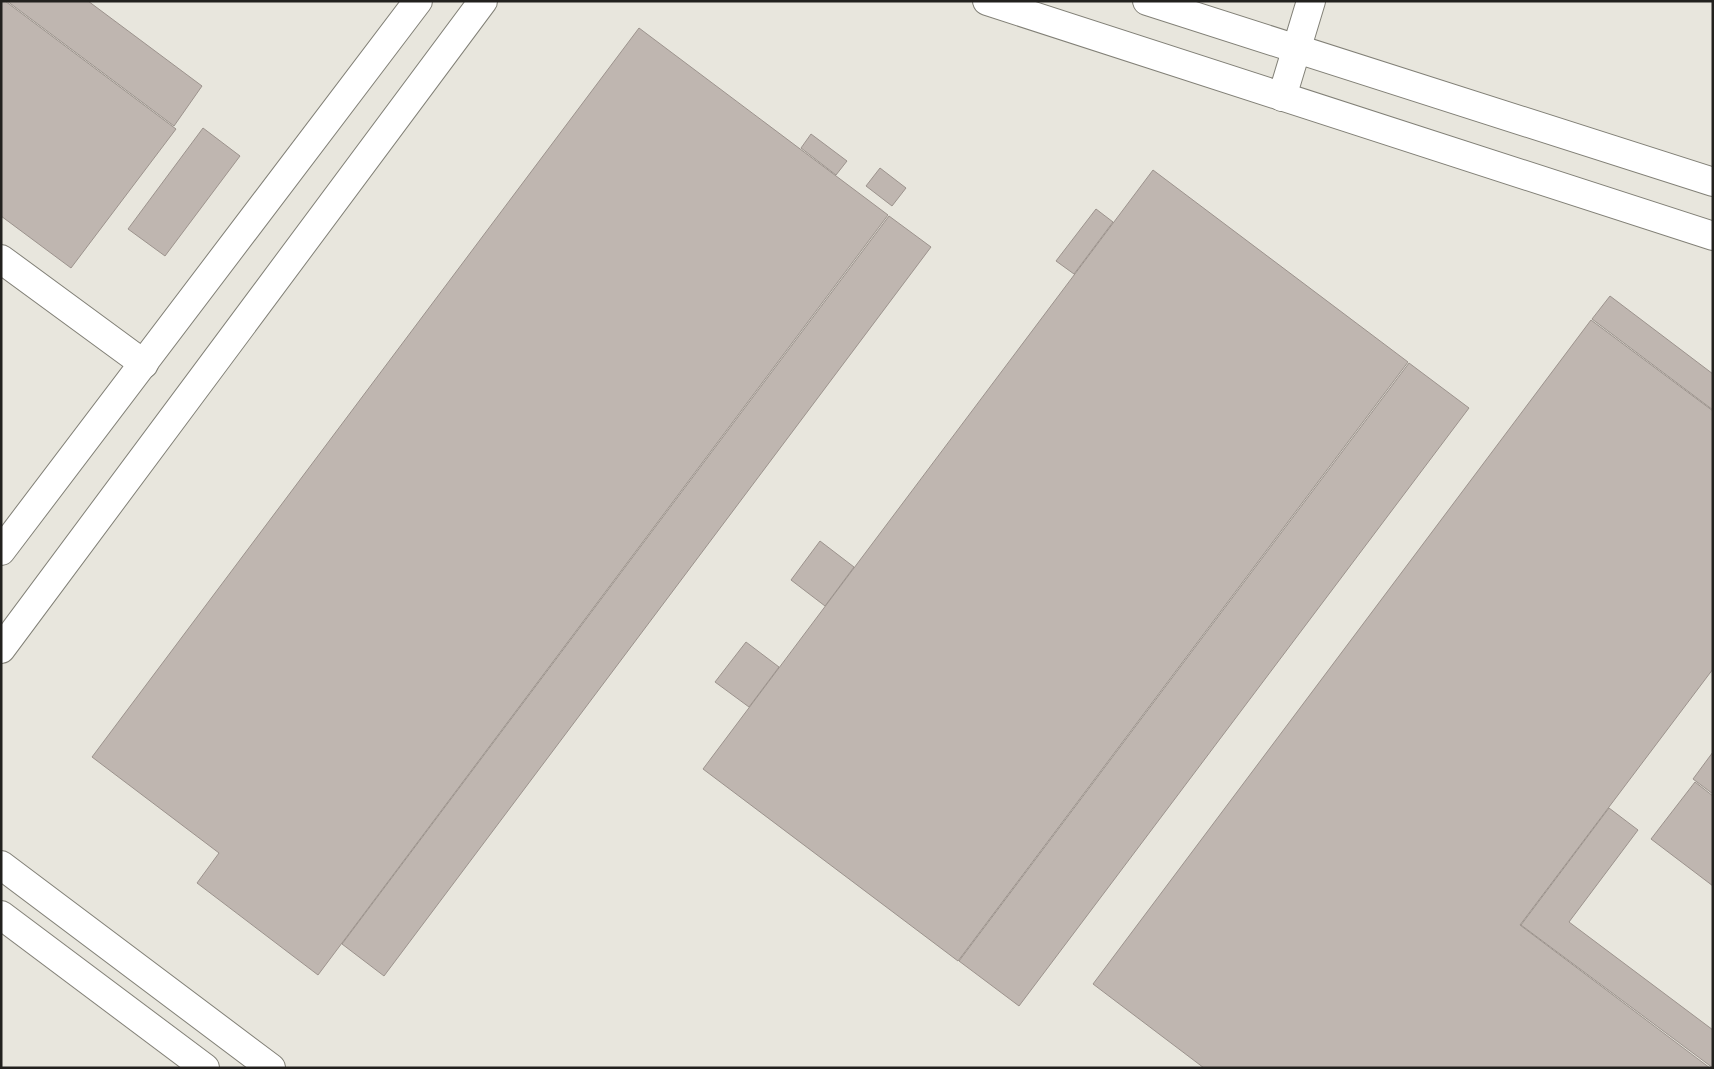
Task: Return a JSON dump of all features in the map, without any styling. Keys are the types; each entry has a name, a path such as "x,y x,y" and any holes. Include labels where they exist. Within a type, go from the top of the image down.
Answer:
{"street":[{"path":"1,551 418,1"},
{"path":"1,649 483,1"},
{"path":"987,1 1713,236"},
{"path":"1147,1 1713,182"},
{"path":"1282,97 1311,1"},
{"path":"1,259 144,364"},
{"path":"1,865 271,1068"},
{"path":"1,915 205,1068"}],"building":[{"path":"1,1 5,1 176,129 71,268 1,216"},
{"path":"7,1 88,1 202,86 174,126"},
{"path":"639,28 888,215 318,975 197,883 219,853 92,757"},
{"path":"203,128 240,156 165,256 128,229"},
{"path":"811,134 847,161 836,175 801,148"},
{"path":"880,168 906,188 892,206 866,186"},
{"path":"1153,170 1408,362 958,961 703,769"},
{"path":"1096,209 1113,222 1074,274 1056,261"},
{"path":"889,216 931,247 384,976 342,944"},
{"path":"1610,296 1713,374 1713,410 1592,319"},
{"path":"1591,320 1713,411 1713,669 1520,925 1710,1068 1204,1068 1093,984"},
{"path":"1409,363 1469,408 1019,1006 959,961"},
{"path":"820,541 854,567 825,606 791,580"},
{"path":"746,642 779,667 749,707 715,682"},
{"path":"1713,752 1713,794 1693,779"},
{"path":"1695,782 1713,796 1713,886 1651,839"},
{"path":"1609,808 1638,830 1569,922 1713,1030 1713,1068 1521,925"}]}
